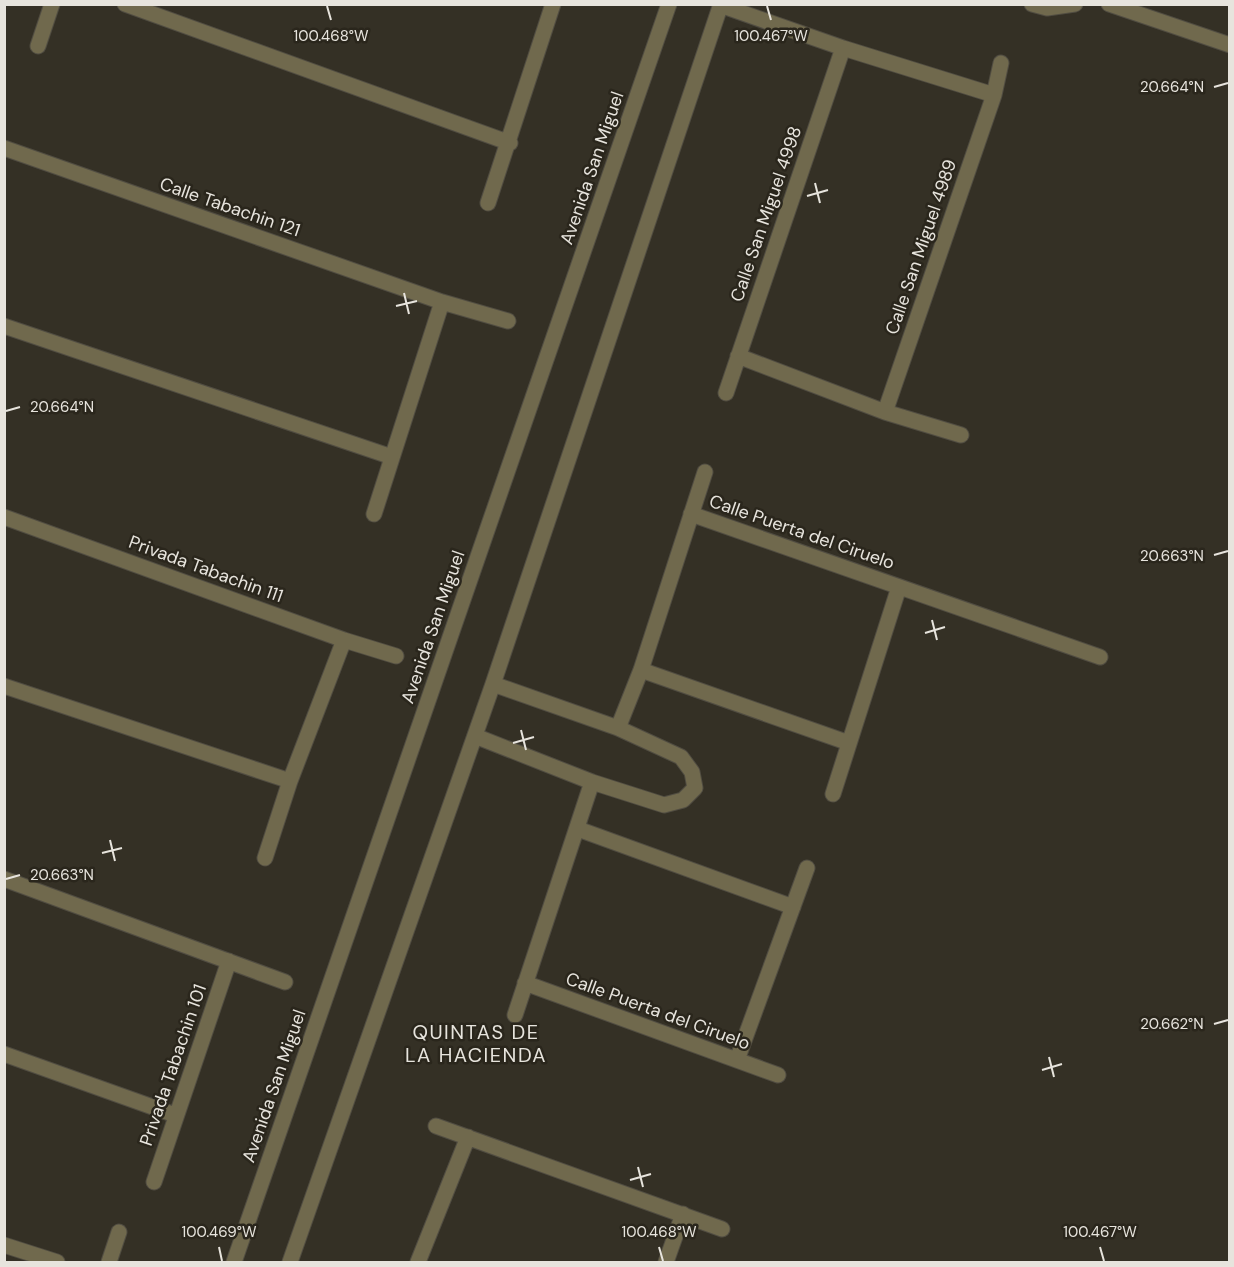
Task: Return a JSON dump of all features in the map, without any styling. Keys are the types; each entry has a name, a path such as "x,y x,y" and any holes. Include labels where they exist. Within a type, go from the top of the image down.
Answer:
{"street":[{"path":"38,46 52,4"},
{"path":"125,4 510,143"},
{"path":"488,203 510,143 553,4"},
{"name":"Avenida San Miguel","path":"234,1263 669,4"},
{"path":"1032,4 1047,8 1075,4"},
{"path":"1109,4 1230,45"},
{"path":"290,1263 493,684 721,5 843,48 994,95"},
{"name":"Calle San Miguel 4998","path":"726,393 843,48"},
{"name":"Calle San Miguel 4989","path":"885,412 994,95 1001,63"},
{"name":"Calle Tabachin 121","path":"4,148 442,302 508,321"},
{"path":"374,514 442,302"},
{"path":"4,326 392,457"},
{"path":"738,356 885,412 960,435"},
{"name":"Calle Puerta del Ciruelo","path":"618,728 640,670 705,472"},
{"name":"Calle Puerta del Ciruelo","path":"691,514 1101,657"},
{"name":"Privada Tabachin 111","path":"4,517 344,640 396,656"},
{"name":"Calle Puerta del Ciruelo","path":"833,794 899,587"},
{"path":"265,858 290,781 344,640"},
{"path":"640,670 849,743"},
{"path":"475,736 592,782 664,805 683,800 694,788 692,772 681,757 618,728 493,684"},
{"path":"4,686 290,781"},
{"path":"515,1015 592,782"},
{"path":"578,829 793,907"},
{"path":"736,1060 807,868"},
{"path":"4,879 285,982"},
{"name":"Privada Tabachin 101","path":"154,1182 229,961"},
{"name":"Calle Puerta del Ciruelo","path":"525,983 778,1075"},
{"path":"4,1054 175,1115"},
{"path":"436,1126 722,1229"},
{"path":"418,1263 468,1137"},
{"path":"666,1263 683,1214"},
{"path":"109,1263 119,1233"},
{"path":"4,1245 57,1263"}],"district":[{"name":"QUINTAS DE LA HACIENDA","path":"476,1044"}]}
